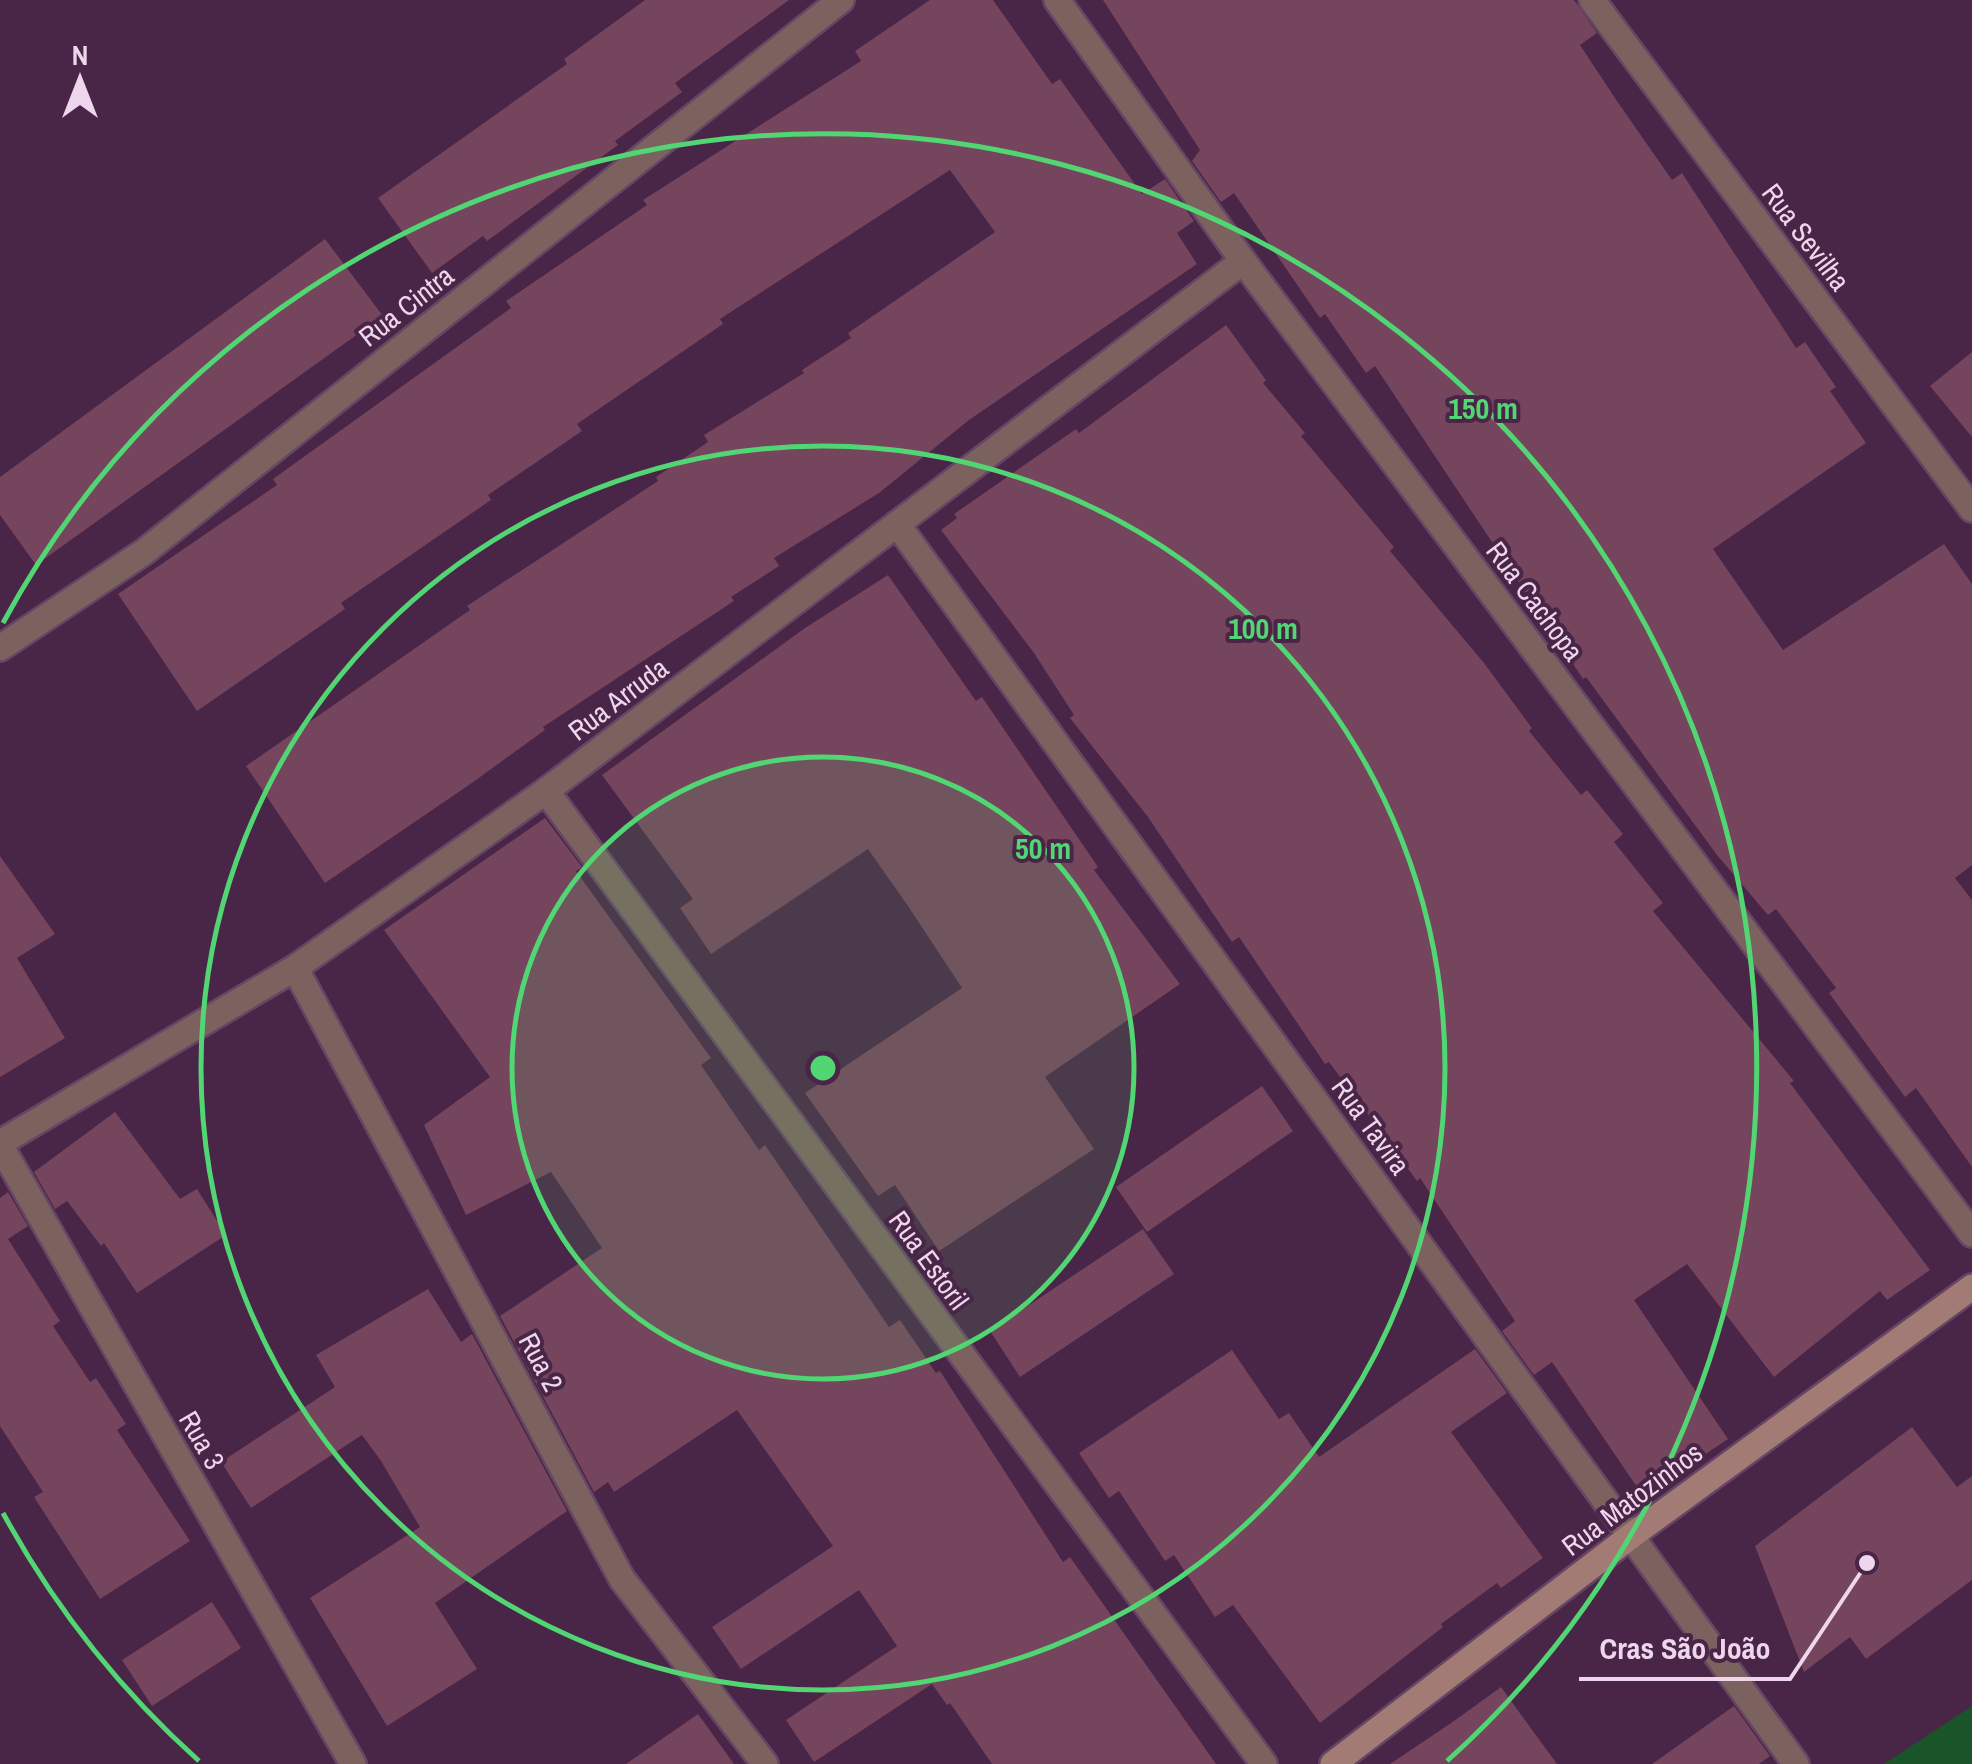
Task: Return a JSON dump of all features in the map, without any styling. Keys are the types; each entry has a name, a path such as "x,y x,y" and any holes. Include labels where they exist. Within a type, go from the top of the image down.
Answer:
{"street":[{"name":"Rua Cintra","path":"0,648 144,552 841,0"},
{"name":"Rua Cachopa","path":"1057,0 1243,261 1972,1234"},
{"name":"Rua Sevilha","path":"1592,0 1972,509"},
{"name":"Rua Arruda","path":"0,1144 296,968 546,792 1243,261"},
{"name":"Rua Tavira","path":"897,524 1796,1764"},
{"name":"Rua Estoril","path":"546,792 1264,1764"},
{"name":"Rua 2","path":"296,968 622,1579 766,1764"},
{"name":"Rua 3","path":"0,1144 353,1764"},
{"name":"Rua Matozinhos","path":"1333,1764 1631,1536 1972,1287"}],"green space":[{"path":"1972,1706 1972,1764 1884,1764"}],"building":[{"path":"645,0 789,0 675,83 682,92 615,141 618,145 487,241 483,236 432,273 378,198 567,64 564,59"},
{"path":"930,0 993,0 1052,84 1060,79 1142,194 1165,179 1194,221 1177,233 1197,264 969,420 879,493 774,558 779,566 731,597 734,601 543,727 545,730 469,785 325,883 246,766 470,610 467,606 658,481 656,477 708,442 704,435 804,373 802,370 851,338 848,333 995,232 950,170 720,319 723,324 577,424 582,431 488,495 491,500 341,603 345,609 197,711 118,594 277,485 273,479 511,308 506,301 647,205 643,200 861,61 855,51"},
{"path":"1103,0 1574,0 1597,33 1580,45 1672,180 1682,173 1796,348 1805,342 1836,387 1830,391 1866,443 1713,549 1783,650 1944,544 1972,584 1972,865 1955,878 1972,900 1972,1167 1916,1088 1905,1097 1829,993 1836,988 1776,909 1768,915 1717,855 1586,677 1583,679 1375,366 1366,373 1325,314 1320,318 1234,193 1221,202 1192,161 1200,150"},
{"path":"325,239 383,316 36,565 0,515 0,477"},
{"path":"1226,325 1266,380 1263,383 1305,433 1301,436 1484,663 1532,728 1529,731 1581,795 1587,790 1623,834 1614,842 1663,903 1653,911 1794,1081 1790,1083 1930,1270 1887,1300 1880,1291 1774,1377 1687,1264 1634,1300 1728,1439 1643,1496 1552,1362 1534,1375 1502,1331 1515,1321 1420,1178 1417,1181 1329,1062 1325,1064 1239,937 1232,942 1148,817 1070,718 1074,715 1034,653 941,530 957,518 954,514 1076,429 1079,433"},
{"path":"1972,352 1972,437 1930,386"},
{"path":"888,575 976,701 982,697 1098,867 1094,870 1180,984 1045,1077 1094,1149 939,1251 895,1185 878,1196 805,1093 962,988 868,849 711,954 680,908 693,899 602,775 805,628"},
{"path":"545,818 582,867 576,871 711,1058 701,1065 759,1150 765,1145 889,1327 900,1320 936,1373 940,1371 1063,1562 1070,1557 1216,1764 992,1764 932,1684 814,1762 786,1720 897,1646 859,1590 741,1669 712,1627 833,1546 737,1410 614,1492 608,1482 594,1492 500,1316 602,1248 551,1172 466,1215 424,1125 490,1077 384,930"},
{"path":"0,856 55,934 17,958 65,1038 0,1077"},
{"path":"1262,1086 1293,1131 1147,1232 1116,1187"},
{"path":"115,1112 180,1199 197,1189 226,1235 137,1293 104,1243 101,1246 67,1201 55,1209 34,1172"},
{"path":"8,1192 28,1226 8,1239 60,1321 53,1326 90,1382 96,1378 126,1424 117,1430 190,1541 100,1599 34,1497 43,1492 0,1426 0,1198"},
{"path":"1143,1229 1174,1274 1020,1377 990,1331"},
{"path":"428,1289 461,1342 472,1334 567,1511 435,1603 477,1669 387,1726 310,1598 420,1527 381,1461 362,1435 251,1508 221,1462 335,1387 316,1355"},
{"path":"1475,1349 1507,1393 1451,1432 1543,1558 1501,1588 1497,1583 1441,1624 1443,1627 1320,1723 1233,1605 1215,1617 1174,1555 1165,1561 1119,1491 1109,1498 1079,1453 1232,1350 1279,1419 1289,1413 1319,1457"},
{"path":"1912,1427 1957,1487 1972,1476 1972,1580 1866,1659 1850,1637 1804,1672 1755,1546"},
{"path":"212,1602 241,1648 152,1706 122,1660"},
{"path":"1501,1687 1557,1764 1390,1764 1454,1721"},
{"path":"1734,1706 1770,1756 1759,1764 1652,1764"},
{"path":"698,1714 734,1764 626,1764"}],"place":[{"name":"Cras São João","path":"1867,1563"}]}
